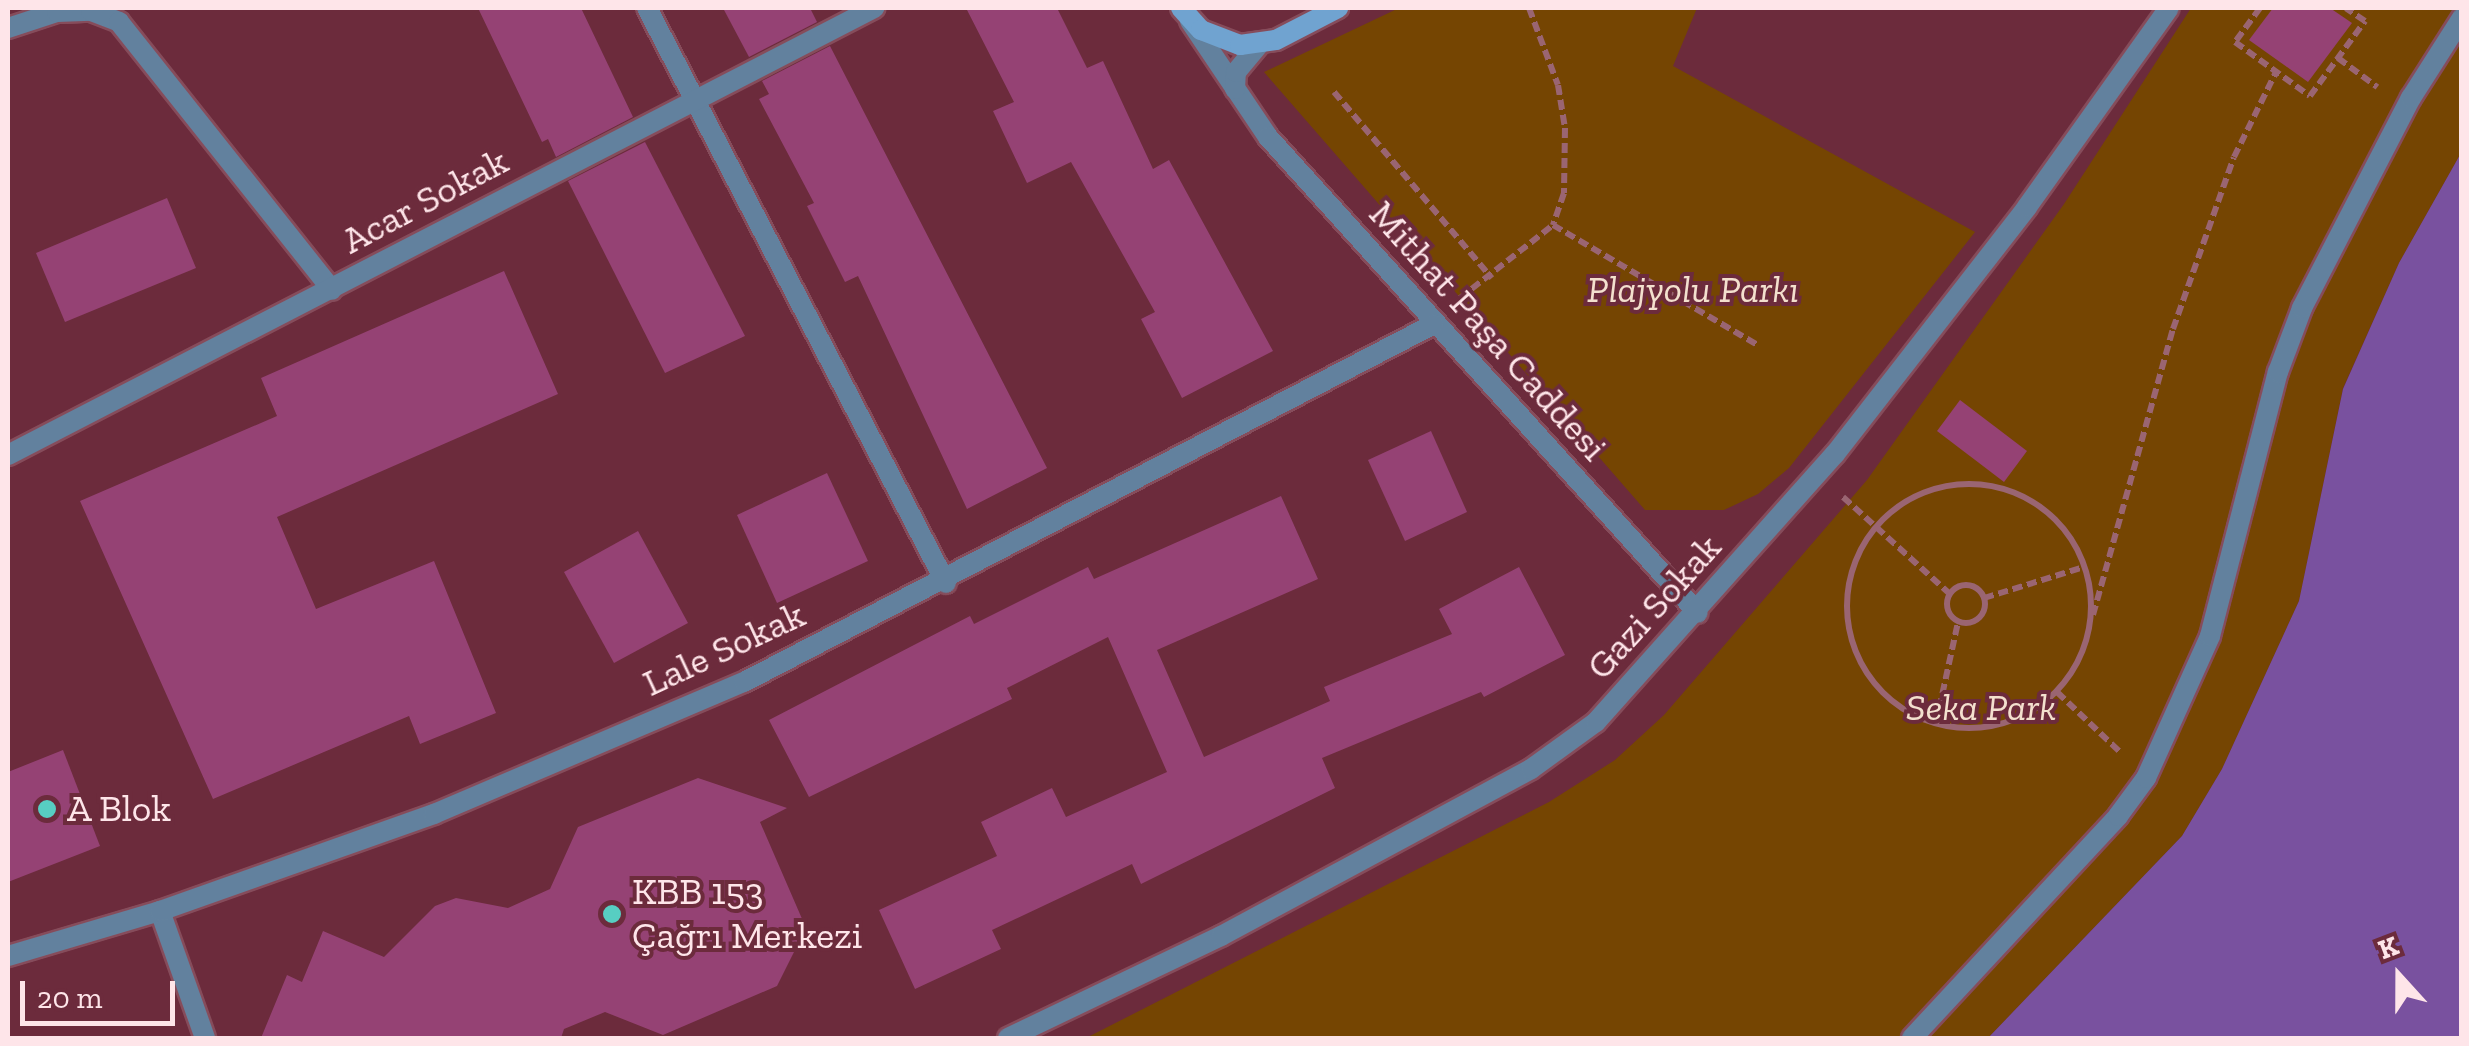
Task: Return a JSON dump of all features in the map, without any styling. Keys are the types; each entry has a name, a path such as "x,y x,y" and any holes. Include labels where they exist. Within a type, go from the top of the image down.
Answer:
{"main road":[{"path":"1259,44 1338,8"},
{"name":"Mithat Paşa Caddesi","path":"1182,10 1222,41 1259,44"}],"street":[{"path":"646,8 946,582"},
{"name":"Acar Sokak","path":"8,455 332,290 693,97 874,8"},
{"name":"Gazi Sokak","path":"1008,1038 1221,936 1531,769 1596,722 1698,614 1818,474 2027,207 2169,8"},
{"name":"Mithat Paşa Caddesi","path":"1182,10 1268,138 1698,614"},
{"path":"8,28 56,12 91,11 119,22 332,290"},
{"path":"1912,1038 2118,816 2146,778 2210,636 2278,372 2302,308 2405,108 2462,18"},
{"path":"1235,89 1236,72 1259,44"},
{"name":"Lale Sokak","path":"8,956 160,912 434,814 744,682 946,582 1431,321"},
{"path":"160,912 206,1038"}],"path":[{"path":"1431,321 1492,278 1553,225 1568,160 1565,128 1558,86 1529,8"},
{"path":"2260,8 2235,42 2310,96 2365,21 2346,8"},
{"path":"2338,58 2405,108"},
{"path":"2091,621 2084,567 2050,513 2015,492 1974,484 1933,488 1896,507 1876,528 1850,574 1846,615 1856,655 1878,690 1910,714 1936,723 1987,728 2025,715 2057,692 2080,659 2091,621 2173,329 2234,158 2276,72"},
{"path":"1334,92 1492,278"},
{"path":"1553,225 1759,346"},
{"path":"1818,474 1950,594"},
{"path":"1984,598 2084,567"},
{"path":"1950,594 1972,585 1984,598 1982,615 1958,622"},
{"path":"1950,594 1948,612 1958,622"},
{"path":"1936,723 1958,622"},
{"path":"2057,692 2146,778"}],"green space":[{"name":"Plajyolu Parkı","path":"1399,8 1697,8 1673,66 1975,232 1789,468 1758,494 1724,510 1645,510 1264,72"},
{"name":"Seka Park","path":"2191,8 2461,8 2461,153 2399,263 2343,388 2299,601 2222,769 2182,836 1988,1038 1086,1038 1549,802 1615,760 1664,715 1867,480 2064,204"}],"shaded area":[{"path":"2461,153 2461,1038 1988,1038 2182,836 2222,769 2299,601 2343,389 2399,263"}],"building":[{"path":"478,8 581,8 633,117 556,157 548,139 542,142"},
{"path":"723,8 810,8 817,22 749,57"},
{"path":"966,8 1057,8 1087,68 1103,61 1153,169 1169,160 1273,351 1182,398 1141,319 1155,312 1071,162 1027,183 993,111 1014,102"},
{"path":"2273,8 2330,8 2352,23 2308,82 2249,40"},
{"path":"830,46 1047,468 967,509 858,276 845,282 807,206 814,203 759,99 769,94 762,81"},
{"path":"645,142 745,336 665,373 568,181"},
{"path":"167,198 196,268 65,322 36,253"},
{"path":"504,271 558,394 277,517 316,609 434,561 496,713 420,744 409,716 213,799 80,501 277,416 261,378"},
{"path":"1960,400 2027,451 2004,482 1937,431"},
{"path":"1431,431 1467,512 1405,541 1368,460"},
{"path":"827,473 868,561 777,603 737,515"},
{"path":"1281,496 1318,579 1157,650 1204,757 1330,701 1324,687 1452,634 1439,609 1519,567 1565,655 1484,697 1481,692 1322,758 1335,788 1141,884 1132,864 992,930 1001,949 915,989 879,910 997,856 981,822 1052,788 1066,817 1167,772 1108,637 1007,688 1012,699 809,797 769,720 970,616 974,624 1088,567 1094,579"},
{"path":"638,531 688,623 614,663 564,572"},
{"name":"A Blok","path":"63,750 100,846 8,882 8,772"},
{"name":"KBB 153 Çağrı Merkezi","path":"698,778 787,808 760,822 806,928 777,986 663,1035 605,1012 564,1029 561,1038 261,1038 287,975 302,982 323,931 384,957 435,906 456,898 508,908 550,889 578,827"}],"place":[{"name":"A Blok","path":"47,809"},
{"name":"KBB 153 Çağrı Merkezi","path":"612,914"}]}
